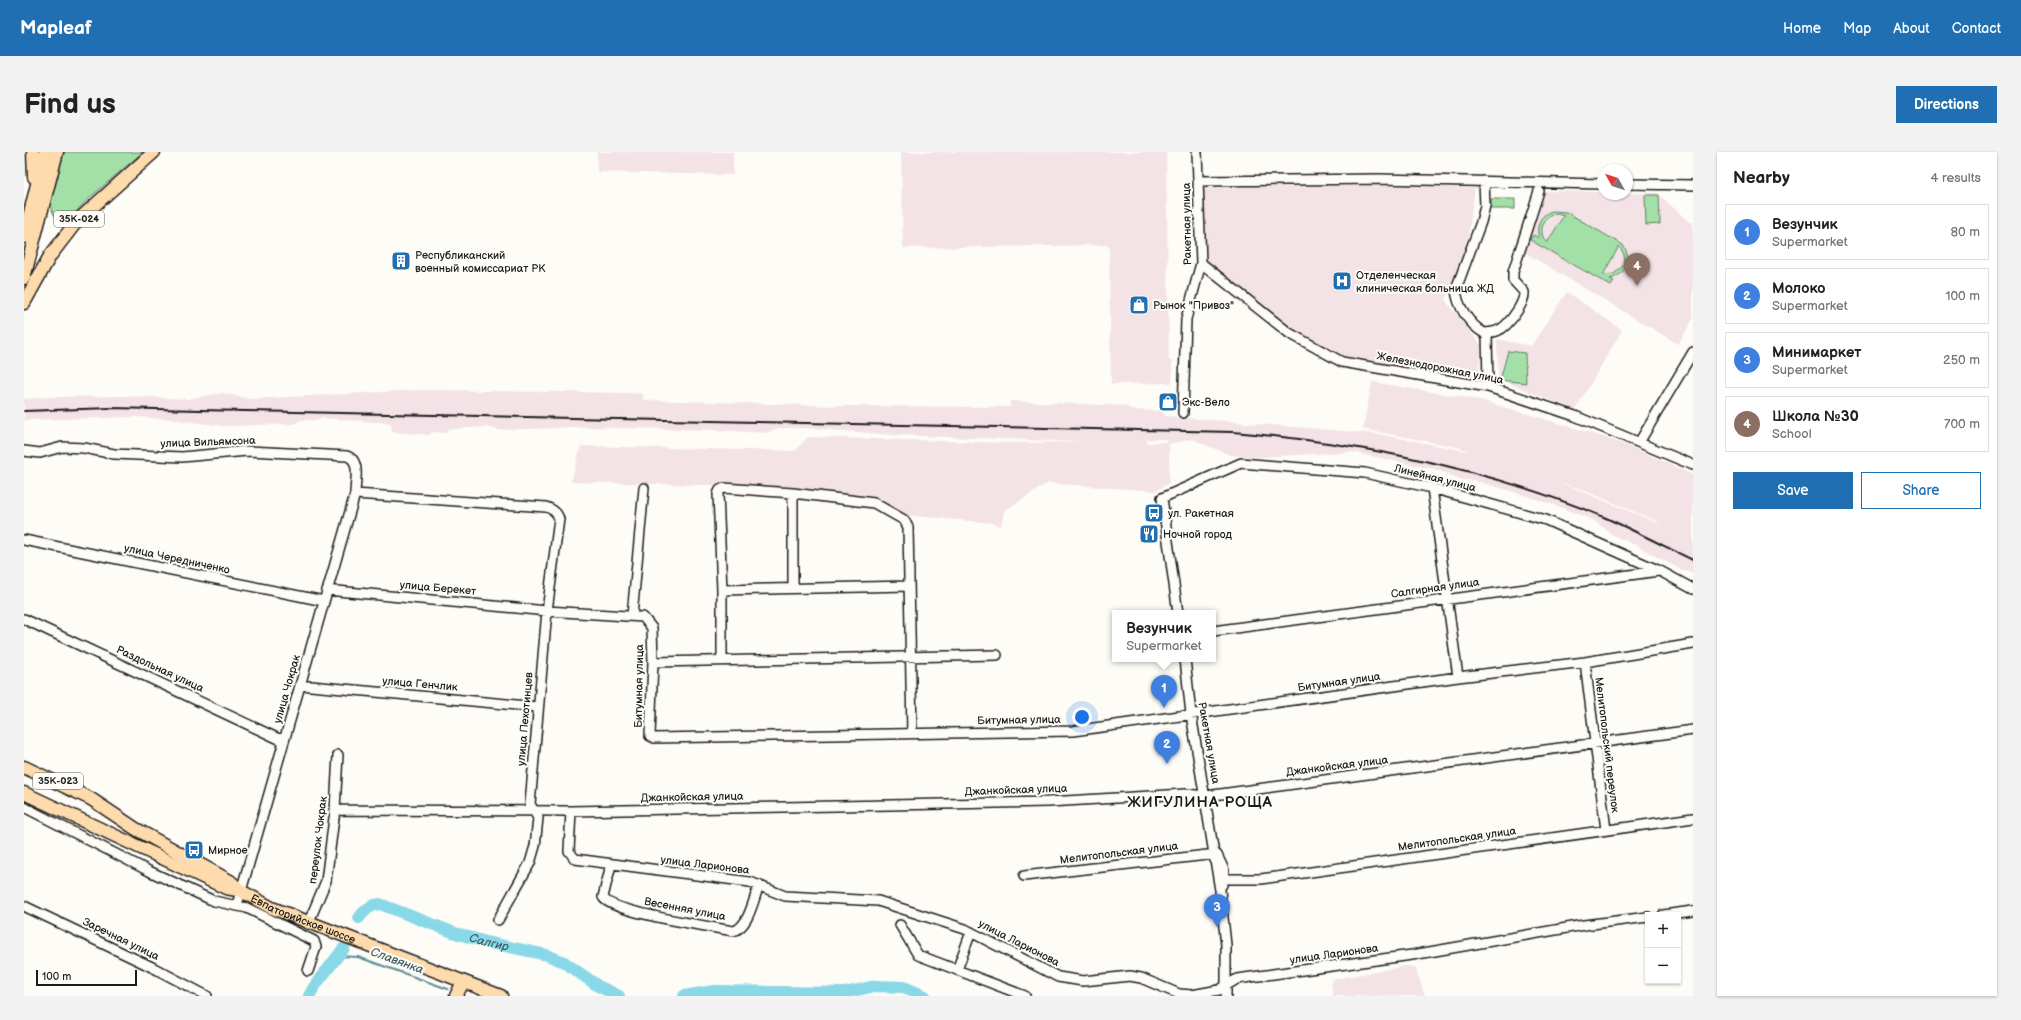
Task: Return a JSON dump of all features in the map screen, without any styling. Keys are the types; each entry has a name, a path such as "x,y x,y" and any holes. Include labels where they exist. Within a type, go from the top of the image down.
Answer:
{"main road":[{"path":"32,205 35,174 33,152"},
{"path":"24,236 45,152"},
{"path":"24,278 57,152"},
{"name":"35К-024","path":"24,303 50,256 77,221 154,152"},
{"name":"35К-023","path":"24,763 92,800"},
{"name":"Евпаторийское шоссе","path":"24,767 92,800 136,829 230,881 241,891 272,908 308,924 501,996"},
{"name":"Евпаторийское шоссе","path":"24,793 226,888 241,891"},
{"path":"456,996 463,982"}],"street":[{"name":"Ракетная улица","path":"1183,413 1186,319 1201,263 1197,152"},
{"path":"1198,181 1379,179 1597,184"},
{"path":"1484,181 1485,206 1481,222 1456,289 1460,309 1480,331 1487,333 1505,326 1524,300 1524,292 1513,280 1513,272 1539,191"},
{"path":"1633,184 1693,184"},
{"name":"Железнодорожная улица","path":"1201,263 1289,333 1342,362 1488,388 1550,407 1640,441 1693,465"},
{"path":"1487,333 1488,388"},
{"path":"1640,441 1693,352"},
{"name":"улица Вильямсона","path":"24,451 40,453 62,447 84,448 114,454 182,457 247,451 347,456"},
{"name":"улица Чокрак","path":"237,905 355,494 356,463 352,458 347,456"},
{"name":"Линейная улица","path":"1178,610 1162,498 1241,463 1365,473 1432,488 1546,520 1660,570 1693,589"},
{"path":"632,616 644,488"},
{"path":"722,659 722,590 718,492 724,488 793,493 878,504 904,520 908,527 912,733"},
{"path":"1432,488 1446,599 1458,677"},
{"path":"793,493 793,588"},
{"name":"улица Пехотинцев","path":"355,494 546,507 555,511 559,519 547,611 530,804 538,818 535,846 530,863 498,920"},
{"name":"улица Чередниченко","path":"24,540 324,601"},
{"name":"Салгирная улица","path":"1216,632 1660,570"},
{"path":"722,590 909,586"},
{"name":"улица Берекет","path":"328,590 547,611 643,616 647,620"},
{"name":"Раздольная улица","path":"24,619 279,739 285,737"},
{"name":"Битумная улица","path":"647,620 652,628 653,662 650,736 652,737 1073,731 1458,677 1585,662 1693,644"},
{"path":"653,662 722,659 910,658 997,655"},
{"name":"Ракетная улица","path":"1185,662 1191,714 1216,854 1228,984 1226,996"},
{"name":"Мелитопольский переулок","path":"1585,662 1594,745 1606,830"},
{"name":"улица Генчлик","path":"300,685 538,707"},
{"name":"Джанкойская улица","path":"335,810 572,811 1048,802 1186,794 1206,796 1594,745 1693,730"},
{"name":"переулок Чокрак","path":"308,924 326,881 335,810 338,756"},
{"path":"24,807 149,871 214,901 237,905 314,941 316,947 308,971"},
{"name":"улица Ларионова","path":"572,811 569,851 570,854 579,860 750,882 785,896 878,901 971,932 1058,977 1083,981 1130,976 1141,978 1179,994 1192,994 1219,990 1237,979 1412,956 1584,925 1645,917"},
{"name":"Мелитопольская улица","path":"1224,880 1261,879 1693,818"},
{"name":"Ракетная улица","path":"1216,854 1224,870 1224,880 1220,890"},
{"name":"Мелитопольская улица","path":"1024,876 1216,854"},
{"name":"Весенняя улица","path":"611,865 604,899 608,903 650,916 737,930 745,923 759,885"},
{"name":"Заречная улица","path":"24,906 152,967 207,996"},
{"path":"1681,913 1693,911"},
{"path":"900,925 918,955 1025,996"},
{"path":"957,970 971,932"}],"shaded area":[{"path":"597,152 733,152 733,175 597,172"},
{"name":"Рынок \"Привоз\"","path":"901,152 1166,152 1169,361 1172,361 1172,383 1111,384 1109,245 903,248"},
{"name":"Отделенческая клиническая больница ЖД","path":"1379,185 1475,188 1465,256 1445,300 1481,345 1478,382 1343,360 1324,350 1290,328 1206,261 1201,188"},
{"path":"1544,191 1597,192 1597,200 1633,200 1633,193 1657,193 1687,220 1693,223 1693,319 1678,344 1524,252"},
{"path":"1567,292 1622,330 1575,410 1498,379 1497,339 1531,346"},
{"path":"1372,382 1480,400 1591,433 1632,447 1693,475 1693,574 1676,567 1641,548 1637,544 1633,544 1613,535 1595,521 1565,509 1473,480 1463,480 1434,469 1351,452 1259,457 1230,455 1192,439 1169,444 1169,483 1155,491 1048,483 1004,511 1001,526 992,523 904,515 876,498 757,486 571,482 581,446 795,451 808,437 1011,443 1084,442 894,435 805,428 779,428 765,433 718,430 584,427 498,430 486,427 448,429 448,433 431,432 431,435 392,432 391,423 319,418 319,420 301,420 294,424 224,426 169,419 134,417 24,420 24,399 50,397 125,396 188,399 222,393 251,399 421,390 631,393 643,394 643,400 839,406 1010,407 1010,401 1126,406 1132,410 1162,411 1166,416 1378,434 1471,452 1458,447 1363,429","holes":["1147,439 1166,439 1167,442 1147,443","1557,481 1586,491 1654,520 1662,525"]},
{"path":"1405,966 1415,967 1425,996 1333,996 1331,980"}],"green space":[{"path":"62,152 143,152 88,199 68,220 54,215 49,203"},
{"path":"1645,195 1659,195 1660,224 1646,225"},
{"path":"1491,199 1515,199 1515,209 1492,209"},
{"path":"1552,211 1566,212 1623,245 1626,250 1628,261 1624,270 1620,274 1610,279 1614,281 1611,286 1530,240 1533,235 1539,238 1538,225 1544,215","holes":["1557,213 1564,215 1547,243 1542,234 1543,225 1548,218","1619,246 1624,254 1623,266 1614,274 1603,275"]},
{"path":"1508,351 1525,353 1526,383 1500,380"}],"waterway":[{"name":"Салгир","path":"359,918 368,908 373,905 380,904 455,933 486,942 547,955 564,962 598,986 619,996"},
{"name":"Салгир","path":"309,996 314,987 344,948"},
{"name":"Славянка","path":"338,956 358,957 448,989"},
{"name":"Салгир","path":"684,996 714,991 845,993 875,986 904,987 925,996"}],"railway":[{"path":"24,411 111,408 1233,432 1328,443 1422,460 1469,472 1561,500 1606,518 1693,560"}],"place":[{"name":"Республиканский военный комиссариат РК","path":"401,261"},
{"name":"Отделенческая клиническая больница ЖД","path":"1342,281"},
{"name":"Школа №30","path":"1637,286"},
{"name":"Рынок \"Привоз\"","path":"1139,305"},
{"name":"Экс-Вело","path":"1168,402"},
{"name":"ул. Ракетная","path":"1154,513"},
{"name":"Ночной город","path":"1149,534"},
{"name":"Везунчик","path":"1164,708"},
{"name":"Молоко","path":"1167,764"},
{"name":"Мирное","path":"194,850"},
{"name":"Минимаркет","path":"1217,927"}],"district":[{"name":"ЖИГУЛИНА РОЩА","path":"1200,802"}]}
